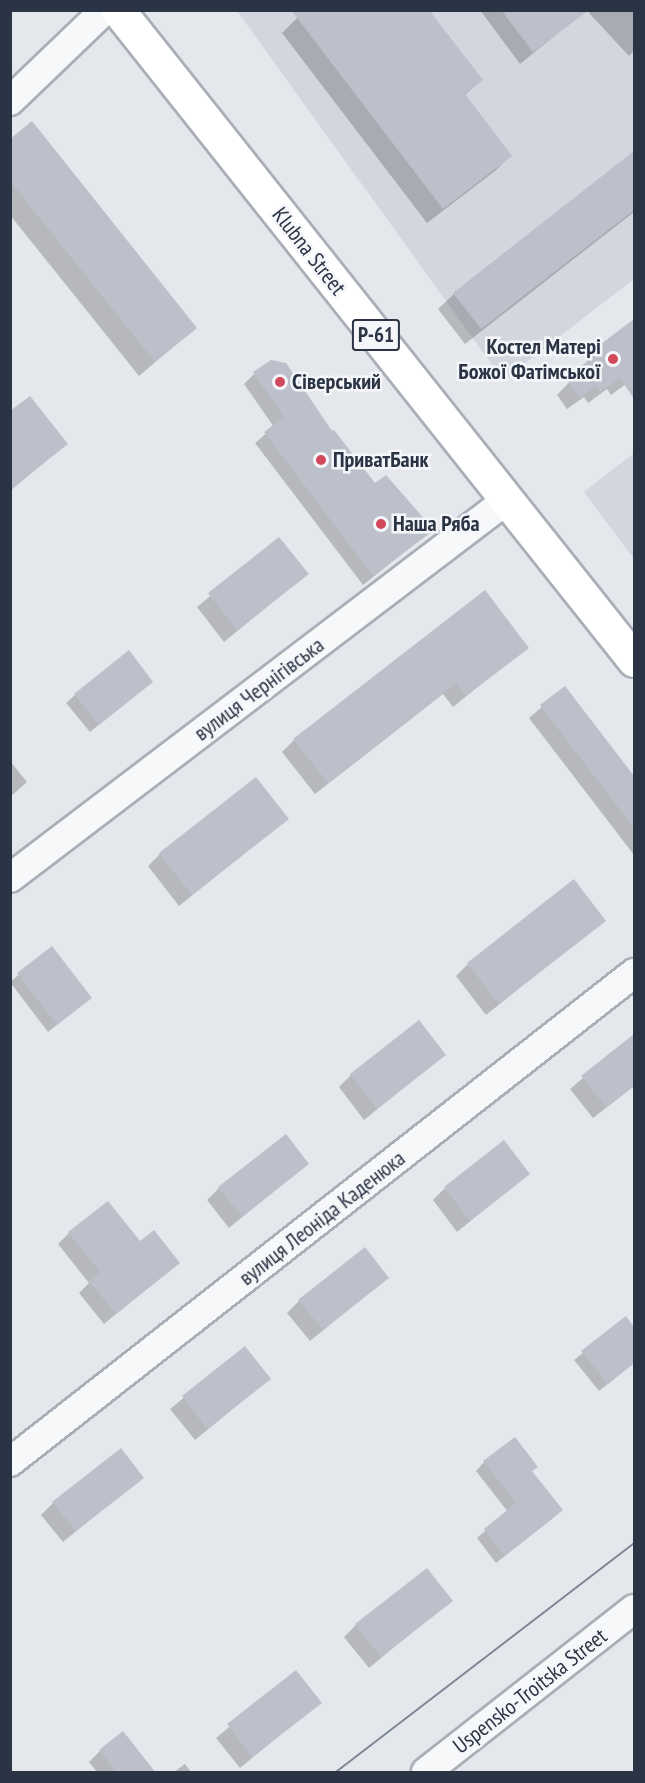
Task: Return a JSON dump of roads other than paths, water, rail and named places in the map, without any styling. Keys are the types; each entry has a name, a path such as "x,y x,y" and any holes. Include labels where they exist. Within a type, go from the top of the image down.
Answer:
{"main road":[{"name":"Klubna Street","path":"118,10 634,660"}],"street":[{"path":"10,101 105,10"},
{"name":"вулиця Чернігівська","path":"10,878 507,500"},
{"name":"вулиця Леоніда Каденюка","path":"10,1462 634,973"},
{"name":"Uspensko-Troitska Street","path":"426,1773 634,1609"}],"tram line":[{"path":"336,1772 634,1543"}],"place":[{"name":"Костел Матері Божої Фатімської","path":"613,359"},
{"name":"Сіверський","path":"280,382"},
{"name":"ПриватБанк","path":"321,460"},
{"name":"Наша Ряба","path":"381,524"}]}
